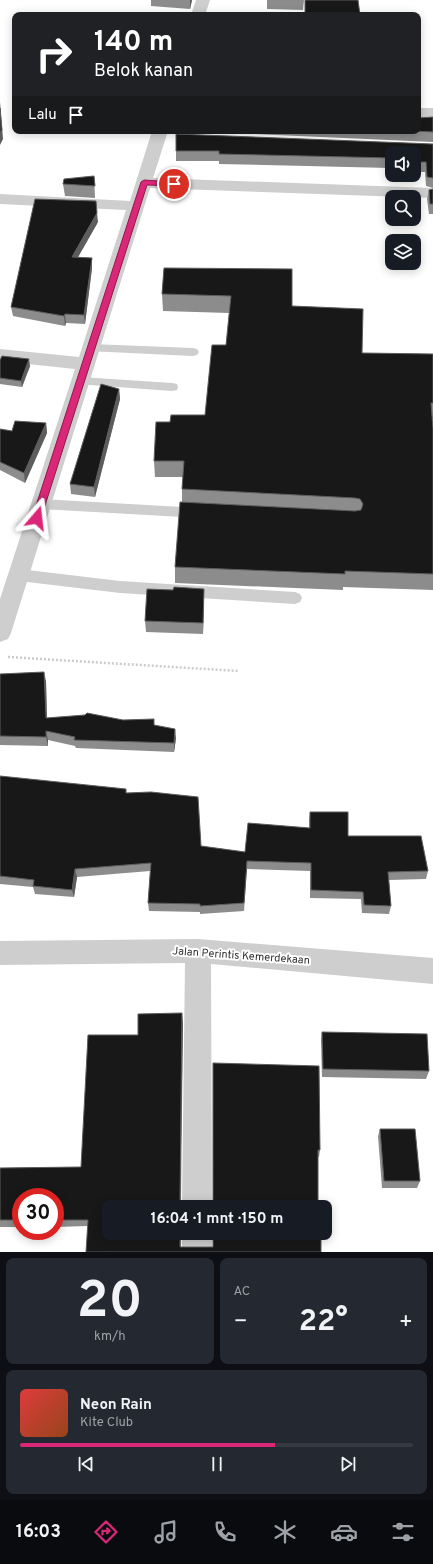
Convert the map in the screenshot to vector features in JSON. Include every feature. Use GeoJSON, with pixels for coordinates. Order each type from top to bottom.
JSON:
{"type":"FeatureCollection","features":[{"type":"Feature","properties":{"kind":"street"},"geometry":{"type":"LineString","coordinates":[[199,12],[203,0]]}},
{"type":"Feature","properties":{"kind":"street"},"geometry":{"type":"LineString","coordinates":[[421,113],[433,113]]}},
{"type":"Feature","properties":{"kind":"street"},"geometry":{"type":"LineString","coordinates":[[0,633],[144,182],[164,135]]}},
{"type":"Feature","properties":{"kind":"street"},"geometry":{"type":"LineString","coordinates":[[144,182],[433,193]]}},
{"type":"Feature","properties":{"kind":"street"},"geometry":{"type":"LineString","coordinates":[[0,199],[137,206]]}},
{"type":"Feature","properties":{"kind":"street"},"geometry":{"type":"LineString","coordinates":[[0,355],[89,356]]}},
{"type":"Feature","properties":{"kind":"street"},"geometry":{"type":"LineString","coordinates":[[197,1200],[198,951]]}},
{"type":"Feature","properties":{"kind":"street","name":"Jalan Perintis Kemerdekaan"},"geometry":{"type":"LineString","coordinates":[[0,953],[198,951],[433,971]]}},
{"type":"Feature","properties":{"kind":"street"},"geometry":{"type":"LineString","coordinates":[[197,1240],[197,1252]]}},
{"type":"Feature","properties":{"kind":"lane"},"geometry":{"type":"LineString","coordinates":[[89,356],[193,352]]}},
{"type":"Feature","properties":{"kind":"lane"},"geometry":{"type":"LineString","coordinates":[[80,381],[172,387]]}},
{"type":"Feature","properties":{"kind":"lane"},"geometry":{"type":"LineString","coordinates":[[41,504],[217,514]]}},
{"type":"Feature","properties":{"kind":"lane"},"geometry":{"type":"LineString","coordinates":[[19,575],[120,587],[295,598]]}},
{"type":"Feature","properties":{"kind":"path"},"geometry":{"type":"LineString","coordinates":[[0,656],[240,671]]}},
{"type":"Feature","properties":{"kind":"building"},"geometry":{"type":"Polygon","coordinates":[[[305,0],[358,0],[360,12],[305,12],[305,0]]]}},
{"type":"Feature","properties":{"kind":"building"},"geometry":{"type":"Polygon","coordinates":[[[0,108],[2,130],[0,133],[0,108]]]}},
{"type":"Feature","properties":{"kind":"building"},"geometry":{"type":"Polygon","coordinates":[[[433,117],[433,132],[421,131],[421,118],[433,117]]]}},
{"type":"Feature","properties":{"kind":"building"},"geometry":{"type":"Polygon","coordinates":[[[176,134],[433,144],[433,178],[427,177],[426,162],[421,162],[421,146],[385,146],[385,158],[219,154],[219,151],[176,151],[176,134]]]}},
{"type":"Feature","properties":{"kind":"building"},"geometry":{"type":"Polygon","coordinates":[[[94,176],[95,186],[63,184],[64,179],[94,176]]]}},
{"type":"Feature","properties":{"kind":"building"},"geometry":{"type":"Polygon","coordinates":[[[433,189],[433,204],[430,204],[429,190],[433,189]]]}},
{"type":"Feature","properties":{"kind":"building"},"geometry":{"type":"Polygon","coordinates":[[[35,199],[96,201],[97,213],[72,257],[92,258],[84,315],[65,314],[64,316],[11,307],[35,199]]]}},
{"type":"Feature","properties":{"kind":"building"},"geometry":{"type":"Polygon","coordinates":[[[164,268],[292,269],[292,306],[363,309],[362,353],[433,354],[433,403],[431,403],[433,429],[433,574],[345,571],[345,574],[175,567],[180,502],[355,511],[361,510],[363,504],[360,499],[355,498],[182,489],[184,461],[154,461],[156,422],[170,422],[171,415],[205,415],[212,345],[226,345],[231,296],[162,294],[164,268]]]}},
{"type":"Feature","properties":{"kind":"building"},"geometry":{"type":"Polygon","coordinates":[[[2,356],[29,359],[21,381],[0,378],[0,360],[2,356]]]}},
{"type":"Feature","properties":{"kind":"building"},"geometry":{"type":"Polygon","coordinates":[[[101,384],[119,389],[94,487],[70,484],[101,384]]]}},
{"type":"Feature","properties":{"kind":"building"},"geometry":{"type":"Polygon","coordinates":[[[15,421],[46,423],[24,473],[0,462],[0,429],[12,431],[15,421]]]}},
{"type":"Feature","properties":{"kind":"building"},"geometry":{"type":"Polygon","coordinates":[[[174,587],[204,589],[203,623],[145,621],[147,589],[173,590],[174,587]]]}},
{"type":"Feature","properties":{"kind":"building"},"geometry":{"type":"Polygon","coordinates":[[[44,672],[46,718],[85,715],[87,713],[123,720],[154,719],[154,725],[175,729],[174,743],[74,740],[75,737],[46,731],[46,737],[0,736],[0,674],[44,672]]]}},
{"type":"Feature","properties":{"kind":"building"},"geometry":{"type":"Polygon","coordinates":[[[0,776],[126,789],[126,793],[151,792],[198,797],[201,846],[245,852],[248,823],[310,828],[310,812],[348,812],[348,836],[421,836],[428,871],[388,872],[391,906],[364,905],[363,892],[311,890],[311,863],[247,861],[244,903],[200,906],[200,904],[148,903],[151,863],[75,869],[72,890],[33,886],[34,880],[0,876],[0,776]]]}},
{"type":"Feature","properties":{"kind":"building"},"geometry":{"type":"Polygon","coordinates":[[[182,1013],[180,1200],[102,1200],[102,1240],[180,1240],[180,1247],[213,1247],[213,1240],[321,1240],[321,1252],[86,1252],[88,1220],[64,1220],[64,1188],[12,1188],[12,1220],[0,1220],[0,1168],[81,1167],[88,1035],[138,1035],[138,1014],[182,1013]]]}},
{"type":"Feature","properties":{"kind":"building"},"geometry":{"type":"Polygon","coordinates":[[[322,1032],[427,1034],[429,1071],[323,1069],[322,1032]]]}},
{"type":"Feature","properties":{"kind":"building"},"geometry":{"type":"Polygon","coordinates":[[[213,1063],[319,1066],[320,1150],[318,1150],[318,1200],[213,1200],[213,1063]]]}},
{"type":"Feature","properties":{"kind":"building"},"geometry":{"type":"Polygon","coordinates":[[[380,1129],[415,1129],[420,1181],[384,1181],[380,1129]]]}},
{"type":"Feature","properties":{"kind":"route"},"geometry":{"type":"LineString","coordinates":[[37,518],[144,182],[174,184]]}}]}
